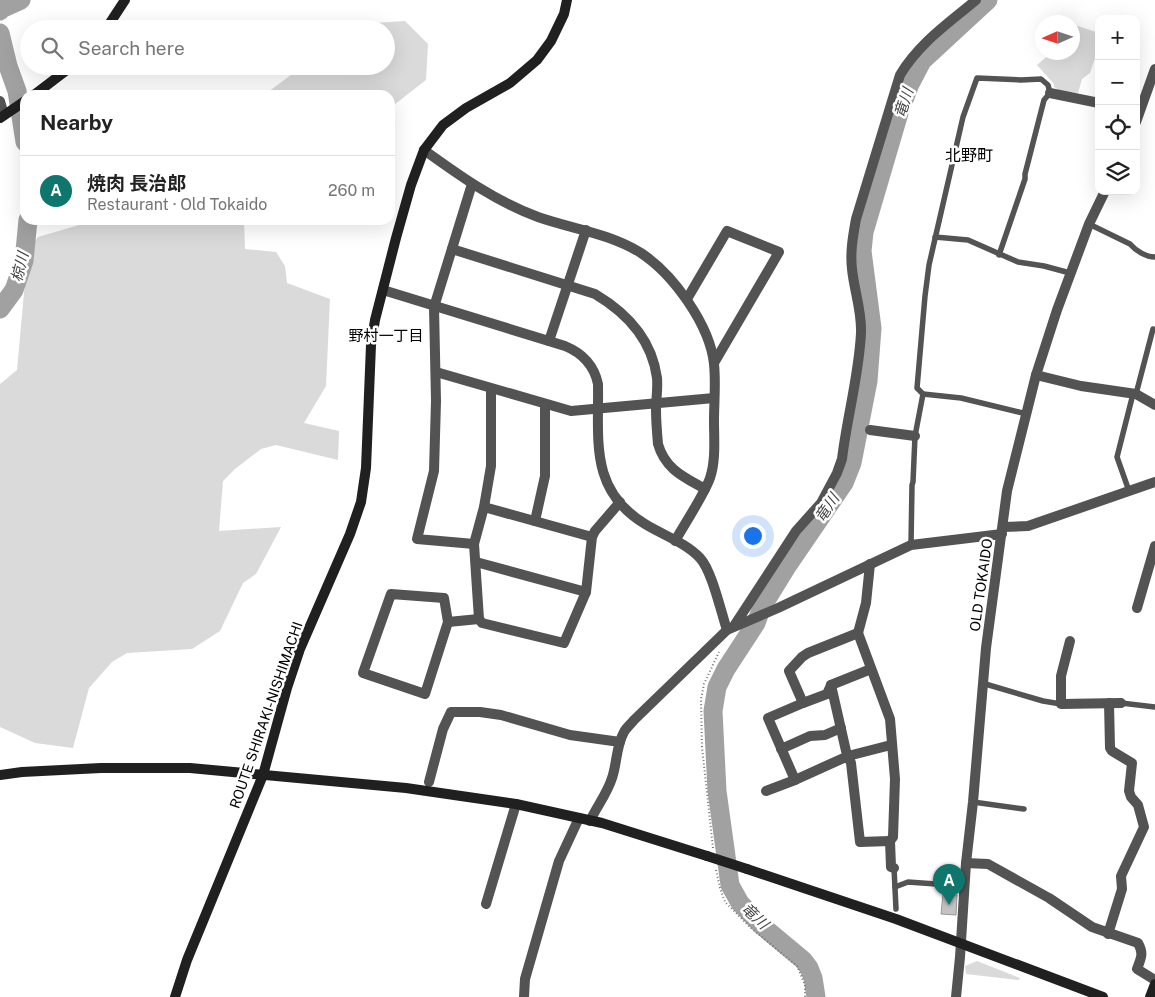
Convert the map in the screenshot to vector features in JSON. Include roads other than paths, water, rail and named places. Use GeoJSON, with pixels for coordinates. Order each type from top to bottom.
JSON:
{"type":"FeatureCollection","features":[{"type":"Feature","properties":{"kind":"street"},"geometry":{"type":"LineString","coordinates":[[112,20],[124,0]]}},
{"type":"Feature","properties":{"kind":"street","name":"ROUTE SHIRAKI-NISHIMACHI"},"geometry":{"type":"LineString","coordinates":[[176,997],[178,984],[187,960],[264,775],[287,688],[300,649],[350,534],[361,502],[366,468],[371,345],[375,320],[409,194],[424,150],[444,125],[466,108],[510,83],[537,60],[551,41],[564,14],[568,0]]}},
{"type":"Feature","properties":{"kind":"street"},"geometry":{"type":"LineString","coordinates":[[524,997],[525,979],[559,861],[585,820],[607,792],[624,732],[634,720],[735,626],[796,531],[820,503],[832,482],[842,459],[861,332],[852,270],[853,236],[856,219],[898,82],[907,64],[948,22],[976,0]]}},
{"type":"Feature","properties":{"kind":"street"},"geometry":{"type":"LineString","coordinates":[[1140,108],[1155,69]]}},
{"type":"Feature","properties":{"kind":"street"},"geometry":{"type":"LineString","coordinates":[[41,90],[60,75]]}},
{"type":"Feature","properties":{"kind":"street"},"geometry":{"type":"LineString","coordinates":[[1050,93],[1095,102]]}},
{"type":"Feature","properties":{"kind":"street"},"geometry":{"type":"LineString","coordinates":[[0,101],[4,115],[20,104]]}},
{"type":"Feature","properties":{"kind":"street"},"geometry":{"type":"LineString","coordinates":[[424,150],[472,184],[507,204],[538,217],[616,240],[642,254],[665,272],[687,299],[705,335],[714,363],[714,454],[710,478],[675,540]]}},
{"type":"Feature","properties":{"kind":"street"},"geometry":{"type":"LineString","coordinates":[[472,184],[434,306],[436,372],[434,471],[417,539],[474,544]]}},
{"type":"Feature","properties":{"kind":"street","name":"OLD TOKAIDO"},"geometry":{"type":"LineString","coordinates":[[956,997],[982,684],[1007,491],[1036,374],[1070,273],[1102,195]]}},
{"type":"Feature","properties":{"kind":"street"},"geometry":{"type":"LineString","coordinates":[[549,341],[586,230]]}},
{"type":"Feature","properties":{"kind":"street"},"geometry":{"type":"LineString","coordinates":[[687,299],[727,231],[779,252],[714,363]]}},
{"type":"Feature","properties":{"kind":"street"},"geometry":{"type":"LineString","coordinates":[[452,249],[595,294],[628,317],[641,334],[654,366],[657,379],[658,444],[664,461],[679,474],[704,489]]}},
{"type":"Feature","properties":{"kind":"street"},"geometry":{"type":"LineString","coordinates":[[383,290],[577,351],[592,366],[596,374],[598,384],[599,449],[601,466],[608,487],[620,502],[642,522],[675,540],[700,558],[735,626]]}},
{"type":"Feature","properties":{"kind":"street"},"geometry":{"type":"LineString","coordinates":[[436,372],[545,405],[572,411],[714,398]]}},
{"type":"Feature","properties":{"kind":"street"},"geometry":{"type":"LineString","coordinates":[[1036,374],[1081,386],[1135,394],[1155,406]]}},
{"type":"Feature","properties":{"kind":"street"},"geometry":{"type":"LineString","coordinates":[[478,620],[474,544],[484,507],[490,466],[492,389]]}},
{"type":"Feature","properties":{"kind":"street"},"geometry":{"type":"LineString","coordinates":[[535,522],[545,476],[545,405]]}},
{"type":"Feature","properties":{"kind":"street"},"geometry":{"type":"LineString","coordinates":[[870,430],[916,436]]}},
{"type":"Feature","properties":{"kind":"street"},"geometry":{"type":"LineString","coordinates":[[735,626],[778,608],[911,545],[1028,526],[1155,482]]}},
{"type":"Feature","properties":{"kind":"street"},"geometry":{"type":"LineString","coordinates":[[448,622],[478,620],[564,643],[586,592],[594,531],[620,502]]}},
{"type":"Feature","properties":{"kind":"street"},"geometry":{"type":"LineString","coordinates":[[484,507],[592,537]]}},
{"type":"Feature","properties":{"kind":"street"},"geometry":{"type":"LineString","coordinates":[[1137,608],[1155,546]]}},
{"type":"Feature","properties":{"kind":"street"},"geometry":{"type":"LineString","coordinates":[[476,562],[586,592]]}},
{"type":"Feature","properties":{"kind":"street"},"geometry":{"type":"LineString","coordinates":[[870,564],[866,603],[858,632],[890,719],[895,778],[893,837],[890,841],[892,867],[894,868]]}},
{"type":"Feature","properties":{"kind":"street"},"geometry":{"type":"LineString","coordinates":[[391,594],[444,598],[448,622],[424,694],[363,673],[391,594]]}},
{"type":"Feature","properties":{"kind":"street"},"geometry":{"type":"LineString","coordinates":[[803,703],[789,671],[808,653],[858,632]]}},
{"type":"Feature","properties":{"kind":"street"},"geometry":{"type":"LineString","coordinates":[[1070,641],[1060,676],[1060,704],[1121,703]]}},
{"type":"Feature","properties":{"kind":"street"},"geometry":{"type":"LineString","coordinates":[[795,780],[768,718],[827,694],[831,685],[871,668]]}},
{"type":"Feature","properties":{"kind":"street"},"geometry":{"type":"LineString","coordinates":[[831,685],[846,751],[851,763],[860,842],[890,841]]}},
{"type":"Feature","properties":{"kind":"street"},"geometry":{"type":"LineString","coordinates":[[1108,934],[1122,889],[1121,876],[1144,827],[1138,805],[1131,797],[1129,790],[1132,763],[1110,748],[1110,703]]}},
{"type":"Feature","properties":{"kind":"street"},"geometry":{"type":"LineString","coordinates":[[429,782],[443,729],[451,712],[493,713],[570,735],[620,742]]}},
{"type":"Feature","properties":{"kind":"street"},"geometry":{"type":"LineString","coordinates":[[781,749],[810,736],[825,735],[841,728]]}},
{"type":"Feature","properties":{"kind":"street"},"geometry":{"type":"LineString","coordinates":[[766,792],[848,756],[891,745]]}},
{"type":"Feature","properties":{"kind":"street"},"geometry":{"type":"LineString","coordinates":[[0,775],[101,768],[190,768],[406,788],[516,804],[634,832],[711,856],[896,919],[1103,997]]}},
{"type":"Feature","properties":{"kind":"street"},"geometry":{"type":"LineString","coordinates":[[486,904],[516,804]]}},
{"type":"Feature","properties":{"kind":"street"},"geometry":{"type":"LineString","coordinates":[[966,863],[988,864],[1049,898],[1081,921],[1108,934],[1121,936],[1138,943],[1142,956],[1137,969],[1155,982],[1150,997]]}},
{"type":"Feature","properties":{"kind":"lane"},"geometry":{"type":"LineString","coordinates":[[1000,255],[1026,179],[1025,174],[1044,100],[1050,93],[1048,85],[1041,79],[977,78],[963,117],[935,236],[925,296],[917,388],[923,394],[961,398],[1027,414]]}},
{"type":"Feature","properties":{"kind":"lane"},"geometry":{"type":"LineString","coordinates":[[1089,224],[1123,241],[1147,256],[1155,257]]}},
{"type":"Feature","properties":{"kind":"lane"},"geometry":{"type":"LineString","coordinates":[[935,236],[968,240],[1018,262],[1070,273]]}},
{"type":"Feature","properties":{"kind":"lane"},"geometry":{"type":"LineString","coordinates":[[1129,491],[1117,457],[1154,329]]}},
{"type":"Feature","properties":{"kind":"lane"},"geometry":{"type":"LineString","coordinates":[[911,545],[912,485],[914,482],[916,436],[923,394]]}},
{"type":"Feature","properties":{"kind":"lane"},"geometry":{"type":"LineString","coordinates":[[982,684],[1060,704]]}},
{"type":"Feature","properties":{"kind":"lane"},"geometry":{"type":"LineString","coordinates":[[1121,703],[1155,707]]}},
{"type":"Feature","properties":{"kind":"lane"},"geometry":{"type":"LineString","coordinates":[[973,802],[1024,809]]}},
{"type":"Feature","properties":{"kind":"lane"},"geometry":{"type":"LineString","coordinates":[[894,868],[896,909]]}},
{"type":"Feature","properties":{"kind":"lane"},"geometry":{"type":"LineString","coordinates":[[895,887],[908,882],[964,886]]}},
{"type":"Feature","properties":{"kind":"waterway","name":"椋川"},"geometry":{"type":"LineString","coordinates":[[0,11],[21,0]]}},
{"type":"Feature","properties":{"kind":"waterway","name":"竜川"},"geometry":{"type":"LineString","coordinates":[[816,997],[813,978],[803,960],[761,925],[740,903],[730,885],[717,791],[713,711],[717,687],[726,669],[756,623],[762,607],[786,568],[844,483],[852,463],[868,381],[872,328],[862,251],[864,232],[899,113],[910,84],[922,61],[988,0]]}},
{"type":"Feature","properties":{"kind":"waterway","name":"椋川"},"geometry":{"type":"LineString","coordinates":[[0,33],[8,66],[17,91],[20,110]]}},
{"type":"Feature","properties":{"kind":"waterway","name":"椋川"},"geometry":{"type":"LineString","coordinates":[[0,309],[14,290],[24,261],[28,225]]}},
{"type":"Feature","properties":{"kind":"place","name":"焼肉 長治郎"},"geometry":{"type":"Point","coordinates":[949,905]}},
{"type":"Feature","properties":{"kind":"district","name":"北野町"},"geometry":{"type":"Point","coordinates":[969,155]}},
{"type":"Feature","properties":{"kind":"district","name":"野村一丁目"},"geometry":{"type":"Point","coordinates":[386,336]}}]}
